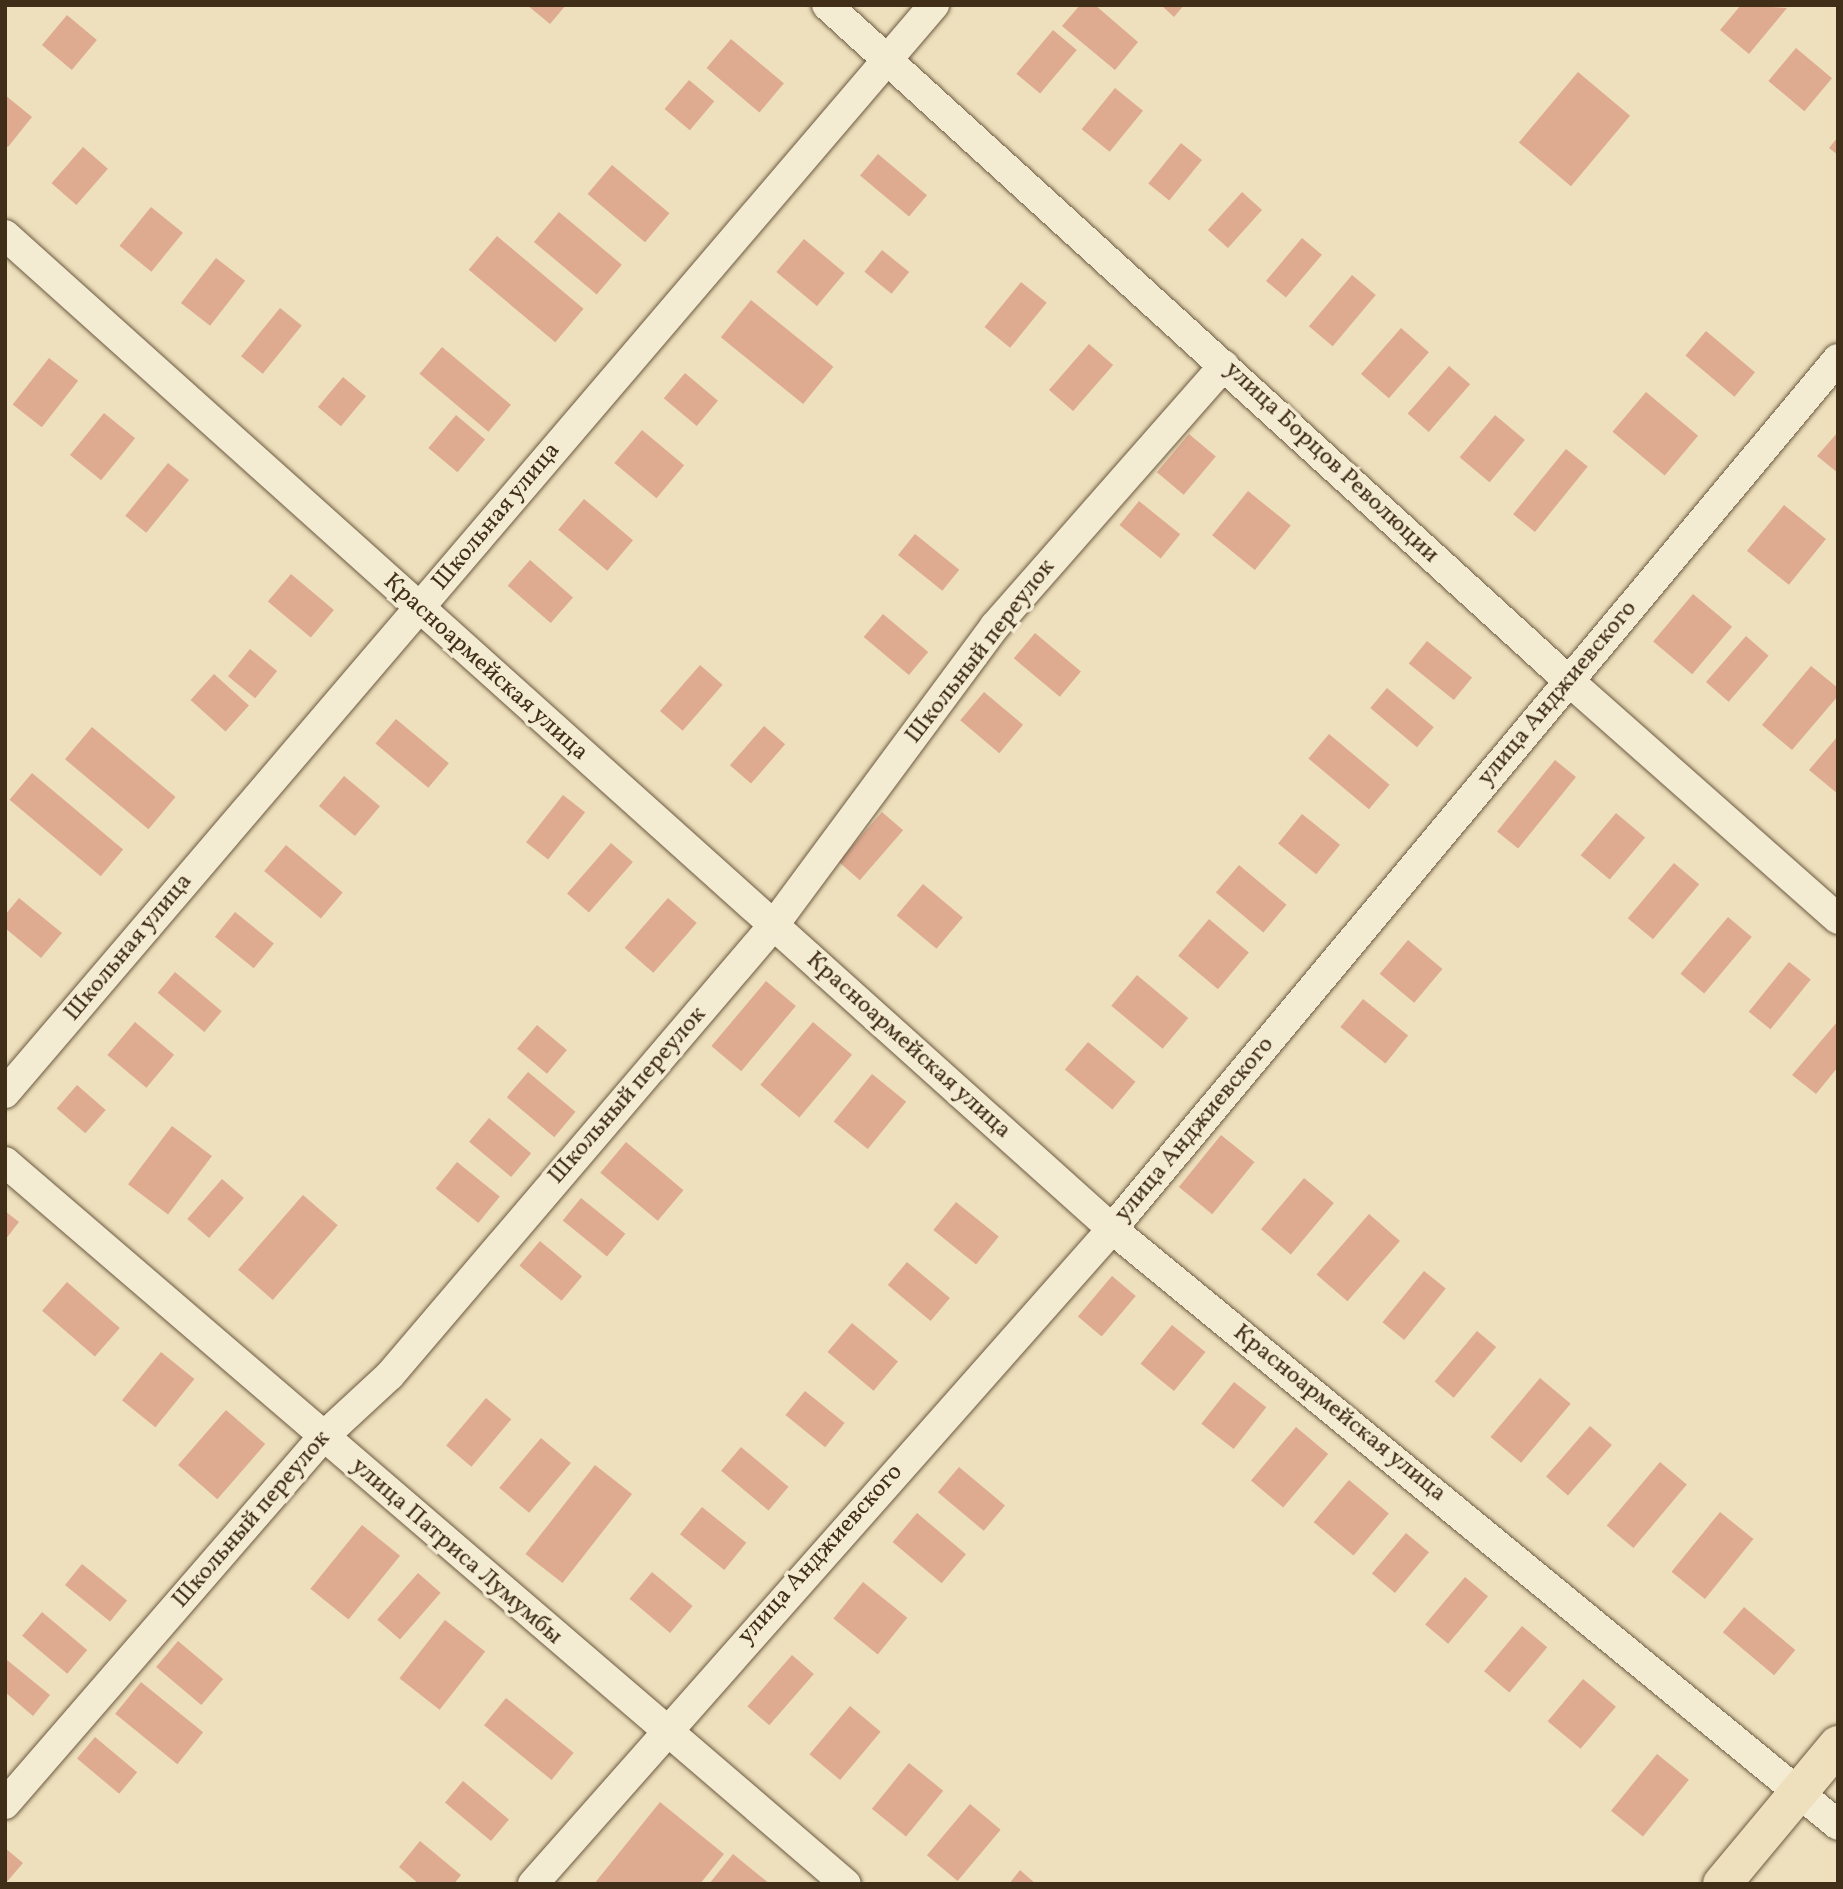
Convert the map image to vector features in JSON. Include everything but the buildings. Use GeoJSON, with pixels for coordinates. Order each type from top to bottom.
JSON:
{"type":"FeatureCollection","features":[{"type":"Feature","properties":{"kind":"main road"},"geometry":{"type":"LineString","coordinates":[[1722,1884],[1838,1745]]}},
{"type":"Feature","properties":{"kind":"street","name":"улица Борцов Революции"},"geometry":{"type":"LineString","coordinates":[[827,5],[1569,681],[1838,919]]}},
{"type":"Feature","properties":{"kind":"street","name":"Школьная улица"},"geometry":{"type":"LineString","coordinates":[[5,1093],[933,5]]}},
{"type":"Feature","properties":{"kind":"street","name":"Красноармейская улица"},"geometry":{"type":"LineString","coordinates":[[5,235],[418,609],[1112,1229],[1838,1825]]}},
{"type":"Feature","properties":{"kind":"street","name":"улица Анджиевского"},"geometry":{"type":"LineString","coordinates":[[533,1884],[664,1731],[1112,1229],[1838,359]]}},
{"type":"Feature","properties":{"kind":"street","name":"Школьный переулок"},"geometry":{"type":"LineString","coordinates":[[5,1804],[323,1437],[390,1375],[773,926],[995,626],[1224,365]]}},
{"type":"Feature","properties":{"kind":"street","name":"улица Патриса Лумумбы"},"geometry":{"type":"LineString","coordinates":[[5,1162],[664,1731],[846,1884]]}}]}
